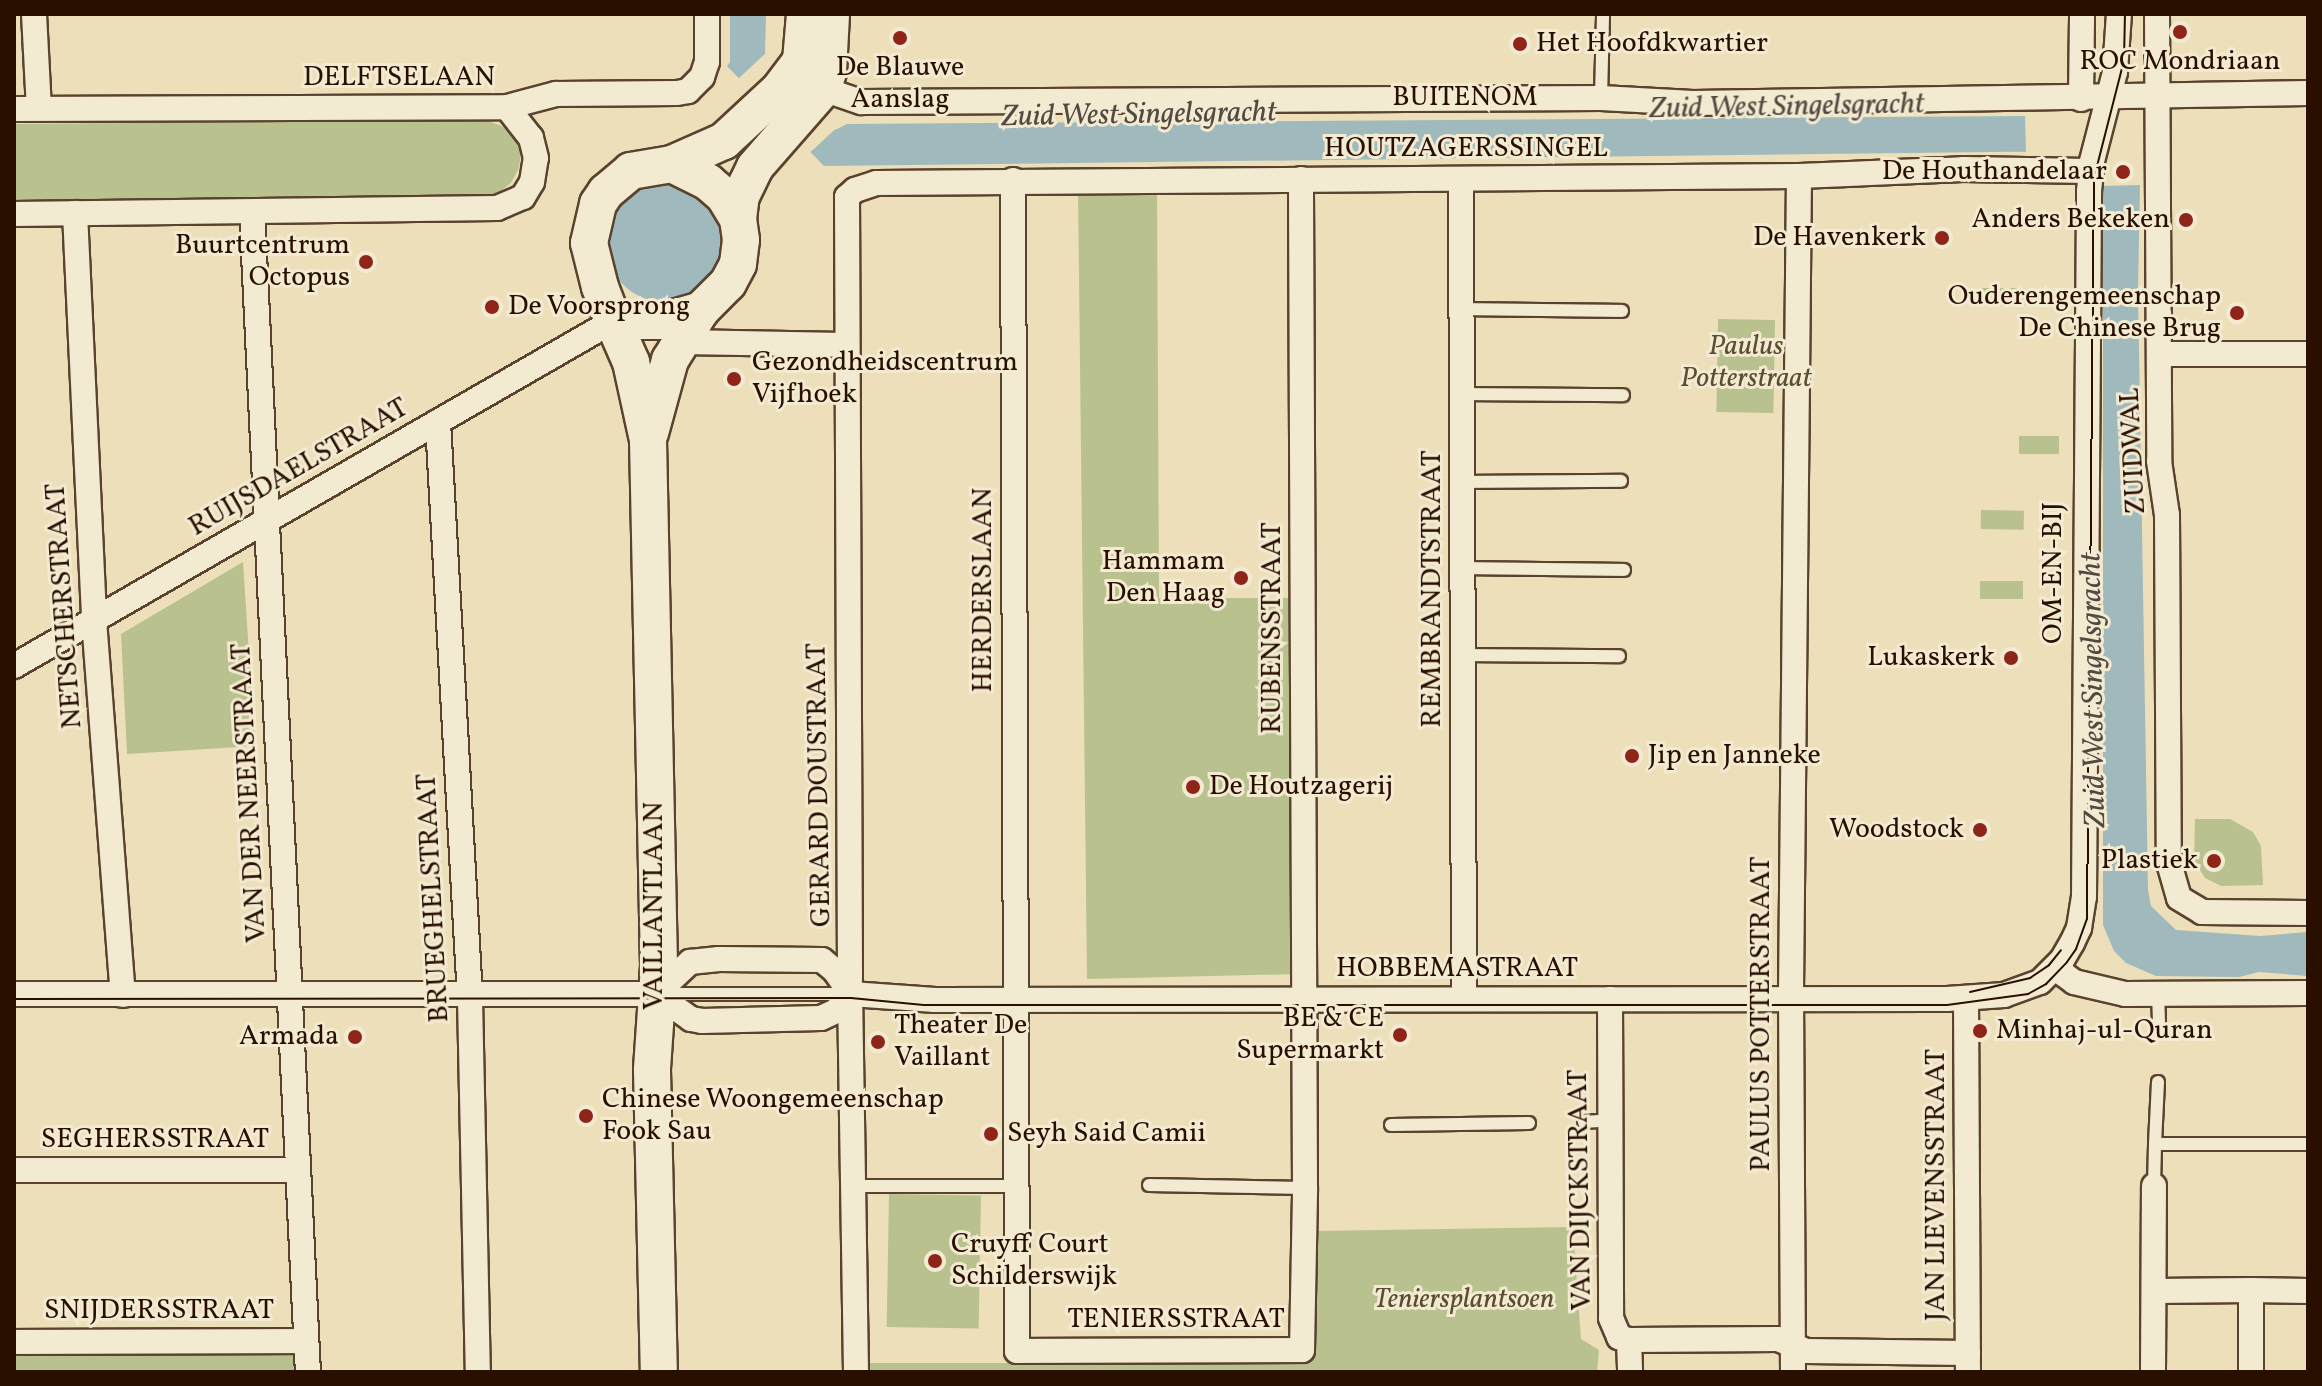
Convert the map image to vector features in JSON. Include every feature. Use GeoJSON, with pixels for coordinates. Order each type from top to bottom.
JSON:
{"type":"FeatureCollection","features":[{"type":"Feature","properties":{"kind":"main road"},"geometry":{"type":"LineString","coordinates":[[805,14],[801,61],[809,89]]}},
{"type":"Feature","properties":{"kind":"main road"},"geometry":{"type":"LineString","coordinates":[[776,118],[765,153],[741,196],[738,264],[728,283],[701,310],[663,321],[613,321],[591,258],[593,217],[606,192],[631,171],[672,164],[776,118],[828,72],[831,14]]}},
{"type":"Feature","properties":{"kind":"main road"},"geometry":{"type":"LineString","coordinates":[[672,164],[708,182],[724,196],[738,219]]}},
{"type":"Feature","properties":{"kind":"main road","name":"VAILLANTLAAN"},"geometry":{"type":"LineString","coordinates":[[648,440],[670,360],[701,310]]}},
{"type":"Feature","properties":{"kind":"main road","name":"VAILLANTLAAN"},"geometry":{"type":"LineString","coordinates":[[613,321],[631,362],[648,440],[659,944],[652,1070],[659,1372]]}},
{"type":"Feature","properties":{"kind":"street"},"geometry":{"type":"LineString","coordinates":[[34,14],[39,108]]}},
{"type":"Feature","properties":{"kind":"street"},"geometry":{"type":"LineString","coordinates":[[507,107],[556,94],[688,91],[702,77],[707,62],[707,14]]}},
{"type":"Feature","properties":{"kind":"street"},"geometry":{"type":"LineString","coordinates":[[2081,99],[2082,14]]}},
{"type":"Feature","properties":{"kind":"street","name":"OM-EN-BIJ"},"geometry":{"type":"LineString","coordinates":[[2055,968],[2079,928],[2084,897],[2085,405],[2091,166],[2118,52],[2119,14]]}},
{"type":"Feature","properties":{"kind":"street","name":"ZUIDWAL"},"geometry":{"type":"LineString","coordinates":[[2157,14],[2159,461],[2167,515],[2169,863],[2179,898],[2202,912],[2308,913]]}},
{"type":"Feature","properties":{"kind":"street","name":"BUITENOM"},"geometry":{"type":"LineString","coordinates":[[809,89],[861,102],[1601,98],[1693,103],[2308,93]]}},
{"type":"Feature","properties":{"kind":"street","name":"DELFTSELAAN"},"geometry":{"type":"LineString","coordinates":[[14,109],[507,107],[531,138],[536,158],[532,182],[523,197],[512,203],[480,210],[14,214]]}},
{"type":"Feature","properties":{"kind":"street","name":"HOUTZAGERSSINGEL"},"geometry":{"type":"LineString","coordinates":[[847,197],[855,190],[876,183],[1799,176],[2091,166]]}},
{"type":"Feature","properties":{"kind":"street","name":"PAULUS POTTERSTRAAT"},"geometry":{"type":"LineString","coordinates":[[1793,1372],[1791,999],[1799,176]]}},
{"type":"Feature","properties":{"kind":"street","name":"RUBENSSTRAAT"},"geometry":{"type":"LineString","coordinates":[[1301,179],[1305,1220]]}},
{"type":"Feature","properties":{"kind":"street","name":"REMBRANDTSTRAAT"},"geometry":{"type":"LineString","coordinates":[[1461,179],[1464,999]]}},
{"type":"Feature","properties":{"kind":"street","name":"HERDERSLAAN"},"geometry":{"type":"LineString","coordinates":[[1013,180],[1017,1351]]}},
{"type":"Feature","properties":{"kind":"street","name":"GERARD DOUSTRAAT"},"geometry":{"type":"LineString","coordinates":[[847,197],[856,1372]]}},
{"type":"Feature","properties":{"kind":"street","name":"VAN DER NEERSTRAAT"},"geometry":{"type":"LineString","coordinates":[[252,212],[308,1372]]}},
{"type":"Feature","properties":{"kind":"street","name":"NETSCHERSTRAAT"},"geometry":{"type":"LineString","coordinates":[[75,213],[94,620],[123,995]]}},
{"type":"Feature","properties":{"kind":"street","name":"RUIJSDAELSTRAAT"},"geometry":{"type":"LineString","coordinates":[[14,666],[613,321]]}},
{"type":"Feature","properties":{"kind":"street"},"geometry":{"type":"LineString","coordinates":[[679,342],[846,345]]}},
{"type":"Feature","properties":{"kind":"street"},"geometry":{"type":"LineString","coordinates":[[2160,354],[2308,354]]}},
{"type":"Feature","properties":{"kind":"street","name":"BRUEGHELSTRAAT"},"geometry":{"type":"LineString","coordinates":[[438,422],[469,994],[478,1372]]}},
{"type":"Feature","properties":{"kind":"street"},"geometry":{"type":"LineString","coordinates":[[14,994],[656,994],[691,1019],[702,1021],[821,1018],[836,1011],[851,994],[835,971],[822,960],[734,959],[690,962],[656,994]]}},
{"type":"Feature","properties":{"kind":"street"},"geometry":{"type":"LineString","coordinates":[[2055,968],[2074,982],[2125,994],[2308,993]]}},
{"type":"Feature","properties":{"kind":"street","name":"HOBBEMASTRAAT"},"geometry":{"type":"LineString","coordinates":[[851,994],[900,999],[1966,998],[2016,991],[2040,982],[2055,968]]}},
{"type":"Feature","properties":{"kind":"street","name":"JAN LIEVENSSTRAAT"},"geometry":{"type":"LineString","coordinates":[[1966,998],[1968,1363]]}},
{"type":"Feature","properties":{"kind":"street","name":"VAN DIJCKSTRAAT"},"geometry":{"type":"LineString","coordinates":[[1610,999],[1611,1318],[1619,1337],[1629,1340],[1630,1372]]}},
{"type":"Feature","properties":{"kind":"street","name":"SEGHERSSTRAAT"},"geometry":{"type":"LineString","coordinates":[[14,1170],[297,1170]]}},
{"type":"Feature","properties":{"kind":"street"},"geometry":{"type":"LineString","coordinates":[[2153,1372],[2154,1186]]}},
{"type":"Feature","properties":{"kind":"street","name":"TENIERSSTRAAT"},"geometry":{"type":"LineString","coordinates":[[1017,1351],[1302,1350],[1305,1220]]}},
{"type":"Feature","properties":{"kind":"street"},"geometry":{"type":"LineString","coordinates":[[2251,1290],[2251,1372]]}},
{"type":"Feature","properties":{"kind":"street"},"geometry":{"type":"LineString","coordinates":[[2154,1291],[2308,1291]]}},
{"type":"Feature","properties":{"kind":"street"},"geometry":{"type":"LineString","coordinates":[[1629,1340],[1778,1339],[1806,1351],[1968,1363]]}},
{"type":"Feature","properties":{"kind":"street","name":"SNIJDERSSTRAAT"},"geometry":{"type":"LineString","coordinates":[[14,1342],[305,1341]]}},
{"type":"Feature","properties":{"kind":"lane"},"geometry":{"type":"LineString","coordinates":[[1601,98],[1603,14]]}},
{"type":"Feature","properties":{"kind":"lane"},"geometry":{"type":"LineString","coordinates":[[1462,309],[1622,311]]}},
{"type":"Feature","properties":{"kind":"lane"},"geometry":{"type":"LineString","coordinates":[[1462,394],[1623,395]]}},
{"type":"Feature","properties":{"kind":"lane"},"geometry":{"type":"LineString","coordinates":[[1463,482],[1621,481]]}},
{"type":"Feature","properties":{"kind":"lane"},"geometry":{"type":"LineString","coordinates":[[1463,568],[1624,570]]}},
{"type":"Feature","properties":{"kind":"lane"},"geometry":{"type":"LineString","coordinates":[[1463,655],[1619,656]]}},
{"type":"Feature","properties":{"kind":"lane"},"geometry":{"type":"LineString","coordinates":[[2158,993],[2159,1026]]}},
{"type":"Feature","properties":{"kind":"lane"},"geometry":{"type":"LineString","coordinates":[[2154,1186],[2158,1082]]}},
{"type":"Feature","properties":{"kind":"lane"},"geometry":{"type":"LineString","coordinates":[[1584,1122],[1610,1120]]}},
{"type":"Feature","properties":{"kind":"lane"},"geometry":{"type":"LineString","coordinates":[[1391,1125],[1529,1123]]}},
{"type":"Feature","properties":{"kind":"lane"},"geometry":{"type":"LineString","coordinates":[[2155,1144],[2308,1144]]}},
{"type":"Feature","properties":{"kind":"lane"},"geometry":{"type":"LineString","coordinates":[[1149,1185],[1305,1188]]}},
{"type":"Feature","properties":{"kind":"lane"},"geometry":{"type":"LineString","coordinates":[[854,1186],[1016,1186]]}},
{"type":"Feature","properties":{"kind":"green space"},"geometry":{"type":"Polygon","coordinates":[[[485,120],[502,126],[514,138],[521,152],[519,168],[511,183],[493,197],[14,203],[14,124],[485,120]]]}},
{"type":"Feature","properties":{"kind":"green space","name":"De Houtzagerij"},"geometry":{"type":"Polygon","coordinates":[[[1078,187],[1157,187],[1159,598],[1302,598],[1297,974],[1087,979],[1078,187]]]}},
{"type":"Feature","properties":{"kind":"green space"},"geometry":{"type":"Polygon","coordinates":[[[1982,288],[2025,288],[2025,306],[1982,306],[1982,288]]]}},
{"type":"Feature","properties":{"kind":"green space","name":"Paulus Potterstraat"},"geometry":{"type":"Polygon","coordinates":[[[1718,319],[1775,320],[1773,413],[1716,412],[1718,319]]]}},
{"type":"Feature","properties":{"kind":"green space"},"geometry":{"type":"Polygon","coordinates":[[[2019,436],[2059,436],[2059,454],[2019,454],[2019,436]]]}},
{"type":"Feature","properties":{"kind":"green space"},"geometry":{"type":"Polygon","coordinates":[[[1981,510],[2024,511],[2024,530],[1981,529],[1981,510]]]}},
{"type":"Feature","properties":{"kind":"green space"},"geometry":{"type":"Polygon","coordinates":[[[243,562],[255,746],[127,754],[121,634],[243,562]]]}},
{"type":"Feature","properties":{"kind":"green space"},"geometry":{"type":"Polygon","coordinates":[[[1980,581],[2023,581],[2023,599],[1980,599],[1980,581]]]}},
{"type":"Feature","properties":{"kind":"green space"},"geometry":{"type":"Polygon","coordinates":[[[2195,819],[2230,819],[2253,832],[2261,846],[2263,885],[2221,886],[2205,878],[2194,860],[2195,819]]]}},
{"type":"Feature","properties":{"kind":"green space","name":"Cruyff Court Schilderswijk"},"geometry":{"type":"Polygon","coordinates":[[[889,1194],[981,1196],[979,1329],[887,1327],[889,1194]]]}},
{"type":"Feature","properties":{"kind":"green space","name":"Teniersplantsoen"},"geometry":{"type":"Polygon","coordinates":[[[1573,1227],[1581,1339],[1599,1350],[1597,1372],[863,1372],[863,1363],[1309,1363],[1315,1231],[1573,1227]]]}},
{"type":"Feature","properties":{"kind":"green space"},"geometry":{"type":"Polygon","coordinates":[[[284,1348],[294,1356],[295,1372],[14,1372],[14,1349],[284,1348]]]}},
{"type":"Feature","properties":{"kind":"water"},"geometry":{"type":"Polygon","coordinates":[[[730,14],[766,14],[765,53],[835,130],[847,124],[2025,116],[2140,184],[2138,291],[2148,890],[2151,906],[2176,930],[2260,936],[2308,932],[2308,976],[2259,972],[2239,977],[2156,976],[2126,963],[2114,951],[2103,925],[2103,179],[2084,154],[2069,151],[824,166],[727,66],[730,62],[730,14]]]}},
{"type":"Feature","properties":{"kind":"water"},"geometry":{"type":"Polygon","coordinates":[[[665,184],[698,194],[714,210],[724,243],[714,276],[698,292],[665,302],[632,292],[616,276],[606,243],[616,210],[632,194],[665,184]]]}},
{"type":"Feature","properties":{"kind":"pier"},"geometry":{"type":"Polygon","coordinates":[[[767,52],[837,127],[808,155],[738,79],[767,52]]]}},
{"type":"Feature","properties":{"kind":"pier"},"geometry":{"type":"Polygon","coordinates":[[[2025,116],[2078,116],[2112,130],[2135,158],[2141,185],[2103,186],[2100,173],[2076,153],[2026,153],[2025,116]]]}},
{"type":"Feature","properties":{"kind":"tram line"},"geometry":{"type":"LineString","coordinates":[[14,999],[851,998],[924,1005],[1947,1005],[2028,994],[2046,984],[2067,962],[2076,949],[2087,919],[2094,178],[2124,60],[2125,14]]}},
{"type":"Feature","properties":{"kind":"tram line"},"geometry":{"type":"LineString","coordinates":[[1970,992],[2030,978],[2049,965],[2061,950]]}},
{"type":"Feature","properties":{"kind":"place","name":"ROC Mondriaan"},"geometry":{"type":"Point","coordinates":[2180,32]}},
{"type":"Feature","properties":{"kind":"place","name":"De Blauwe Aanslag"},"geometry":{"type":"Point","coordinates":[900,38]}},
{"type":"Feature","properties":{"kind":"place","name":"Het Hoofdkwartier"},"geometry":{"type":"Point","coordinates":[1520,44]}},
{"type":"Feature","properties":{"kind":"place","name":"De Houthandelaar"},"geometry":{"type":"Point","coordinates":[2123,172]}},
{"type":"Feature","properties":{"kind":"place","name":"Anders Bekeken"},"geometry":{"type":"Point","coordinates":[2186,220]}},
{"type":"Feature","properties":{"kind":"place","name":"De Havenkerk"},"geometry":{"type":"Point","coordinates":[1942,238]}},
{"type":"Feature","properties":{"kind":"place","name":"Buurtcentrum Octopus"},"geometry":{"type":"Point","coordinates":[366,262]}},
{"type":"Feature","properties":{"kind":"place","name":"De Voorsprong"},"geometry":{"type":"Point","coordinates":[492,307]}},
{"type":"Feature","properties":{"kind":"place","name":"Ouderengemeenschap De Chinese Brug"},"geometry":{"type":"Point","coordinates":[2237,313]}},
{"type":"Feature","properties":{"kind":"place","name":"Gezondheidscentrum Vijfhoek"},"geometry":{"type":"Point","coordinates":[734,379]}},
{"type":"Feature","properties":{"kind":"place","name":"Hammam Den Haag"},"geometry":{"type":"Point","coordinates":[1241,578]}},
{"type":"Feature","properties":{"kind":"place","name":"Lukaskerk"},"geometry":{"type":"Point","coordinates":[2011,658]}},
{"type":"Feature","properties":{"kind":"place","name":"Jip en Janneke"},"geometry":{"type":"Point","coordinates":[1632,756]}},
{"type":"Feature","properties":{"kind":"place","name":"De Houtzagerij"},"geometry":{"type":"Point","coordinates":[1193,787]}},
{"type":"Feature","properties":{"kind":"place","name":"Woodstock"},"geometry":{"type":"Point","coordinates":[1980,830]}},
{"type":"Feature","properties":{"kind":"place","name":"Plastiek"},"geometry":{"type":"Point","coordinates":[2214,861]}},
{"type":"Feature","properties":{"kind":"place","name":"Minhaj-ul-Quran"},"geometry":{"type":"Point","coordinates":[1980,1031]}},
{"type":"Feature","properties":{"kind":"place","name":"BE & CE Supermarkt"},"geometry":{"type":"Point","coordinates":[1400,1035]}},
{"type":"Feature","properties":{"kind":"place","name":"Armada"},"geometry":{"type":"Point","coordinates":[355,1037]}},
{"type":"Feature","properties":{"kind":"place","name":"Theater De Vaillant"},"geometry":{"type":"Point","coordinates":[878,1042]}},
{"type":"Feature","properties":{"kind":"place","name":"Chinese Woongemeenschap Fook Sau"},"geometry":{"type":"Point","coordinates":[586,1116]}},
{"type":"Feature","properties":{"kind":"place","name":"Seyh Said Camii"},"geometry":{"type":"Point","coordinates":[991,1134]}},
{"type":"Feature","properties":{"kind":"place","name":"Cruyff Court Schilderswijk"},"geometry":{"type":"Point","coordinates":[935,1261]}},
{"type":"Feature","properties":{"kind":"water label","name":"Zuid West Singelsgracht"},"geometry":{"type":"Point","coordinates":[1787,107]}},
{"type":"Feature","properties":{"kind":"water label","name":"Zuid West Singelsgracht"},"geometry":{"type":"Point","coordinates":[1139,115]}},
{"type":"Feature","properties":{"kind":"water label","name":"Zuid West Singelsgracht"},"geometry":{"type":"Point","coordinates":[2094,690]}}]}
